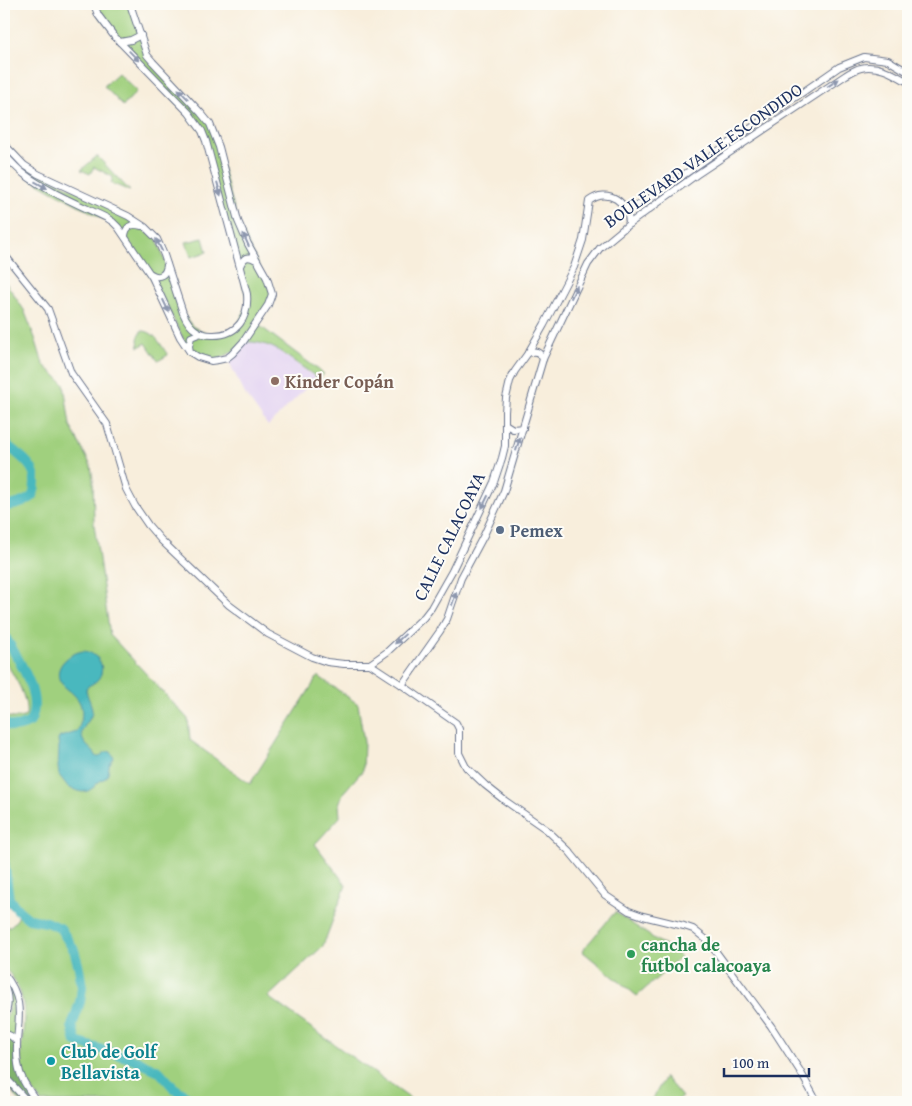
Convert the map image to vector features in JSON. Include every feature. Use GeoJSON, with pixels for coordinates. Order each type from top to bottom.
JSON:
{"type":"FeatureCollection","features":[{"type":"Feature","properties":{"kind":"street"},"geometry":{"type":"LineString","coordinates":[[4,144],[24,165],[38,174],[128,216],[145,227],[161,246],[183,313],[197,331],[217,335],[235,330],[245,314],[248,304],[247,294],[202,130],[189,113],[103,22],[95,4]]}},
{"type":"Feature","properties":{"kind":"street"},"geometry":{"type":"LineString","coordinates":[[4,154],[19,170],[31,179],[113,222],[151,274],[180,337],[190,352],[206,360],[218,360],[227,358],[243,342],[271,300],[270,285],[238,221],[219,147],[210,124],[147,55],[130,4]]}},
{"type":"Feature","properties":{"kind":"street"},"geometry":{"type":"LineString","coordinates":[[120,42],[131,40],[141,35]]}},
{"type":"Feature","properties":{"kind":"street","name":"BOULEVARD VALLE ESCONDIDO"},"geometry":{"type":"LineString","coordinates":[[625,208],[643,203],[839,66],[864,57],[888,60],[908,72]]}},
{"type":"Feature","properties":{"kind":"street","name":"BOULEVARD VALLE ESCONDIDO"},"geometry":{"type":"LineString","coordinates":[[402,685],[447,619],[461,578],[484,535],[504,491],[543,359],[594,255],[629,224],[696,175],[846,74],[862,68],[879,68],[908,82]]}},
{"type":"Feature","properties":{"kind":"street","name":"CALLE CALACOAYA"},"geometry":{"type":"LineString","coordinates":[[370,664],[387,652],[424,617],[452,571],[494,482],[502,458],[506,398],[510,381],[528,353],[574,267],[581,250],[589,202],[598,196],[609,196],[625,208]]}},
{"type":"Feature","properties":{"kind":"street"},"geometry":{"type":"LineString","coordinates":[[625,208],[629,224]]}},
{"type":"Feature","properties":{"kind":"street"},"geometry":{"type":"LineString","coordinates":[[125,236],[126,229],[131,225],[136,224],[145,227]]}},
{"type":"Feature","properties":{"kind":"street"},"geometry":{"type":"LineString","coordinates":[[581,250],[594,255]]}},
{"type":"Feature","properties":{"kind":"street"},"geometry":{"type":"LineString","coordinates":[[4,254],[48,309],[71,373],[107,424],[126,489],[135,506],[161,540],[229,605],[268,634],[297,650],[328,662],[370,664],[456,723],[459,729],[459,753],[466,767],[504,800],[547,830],[569,851],[605,894],[630,911],[684,926],[708,941],[771,1026],[800,1071],[817,1102]]}},
{"type":"Feature","properties":{"kind":"street"},"geometry":{"type":"LineString","coordinates":[[240,266],[246,257],[256,260]]}},
{"type":"Feature","properties":{"kind":"street"},"geometry":{"type":"LineString","coordinates":[[151,274],[157,276],[164,274],[167,264]]}},
{"type":"Feature","properties":{"kind":"street"},"geometry":{"type":"LineString","coordinates":[[190,352],[191,337],[201,333]]}},
{"type":"Feature","properties":{"kind":"street"},"geometry":{"type":"LineString","coordinates":[[528,353],[538,353],[543,359]]}},
{"type":"Feature","properties":{"kind":"street"},"geometry":{"type":"LineString","coordinates":[[505,424],[513,429],[523,428]]}},
{"type":"Feature","properties":{"kind":"street"},"geometry":{"type":"LineString","coordinates":[[452,571],[454,578],[461,578]]}},
{"type":"Feature","properties":{"kind":"street"},"geometry":{"type":"LineString","coordinates":[[4,974],[13,988],[19,1007],[20,1018],[16,1041],[17,1063],[20,1074],[37,1102]]}},
{"type":"Feature","properties":{"kind":"street"},"geometry":{"type":"LineString","coordinates":[[4,985],[8,999],[8,1008],[4,1018]]}},
{"type":"Feature","properties":{"kind":"street"},"geometry":{"type":"LineString","coordinates":[[4,1034],[14,1037],[16,1041]]}},
{"type":"Feature","properties":{"kind":"street"},"geometry":{"type":"LineString","coordinates":[[4,1072],[7,1079],[28,1102]]}},
{"type":"Feature","properties":{"kind":"shaded area","name":"Kinder Copán"},"geometry":{"type":"Polygon","coordinates":[[[252,341],[276,349],[316,378],[268,426],[245,394],[227,358],[243,342],[252,341]]]}},
{"type":"Feature","properties":{"kind":"green space"},"geometry":{"type":"Polygon","coordinates":[[[96,4],[130,4],[147,55],[210,124],[238,221],[272,294],[256,323],[324,374],[319,379],[268,345],[243,342],[237,349],[218,360],[190,352],[157,287],[118,227],[31,179],[4,154],[4,144],[24,165],[128,216],[157,239],[183,313],[192,326],[209,335],[235,330],[248,304],[202,131],[98,15],[96,4]]]}},
{"type":"Feature","properties":{"kind":"green space"},"geometry":{"type":"Polygon","coordinates":[[[118,73],[137,91],[123,106],[104,86],[118,73]]]}},
{"type":"Feature","properties":{"kind":"green space"},"geometry":{"type":"Polygon","coordinates":[[[97,156],[130,191],[111,183],[113,177],[94,167],[90,174],[81,170],[97,156]]]}},
{"type":"Feature","properties":{"kind":"green space"},"geometry":{"type":"Polygon","coordinates":[[[203,238],[207,252],[191,257],[186,242],[203,238]]]}},
{"type":"Feature","properties":{"kind":"green space","name":"Club de Golf Bellavista"},"geometry":{"type":"Polygon","coordinates":[[[4,280],[24,310],[43,364],[64,384],[70,425],[91,466],[94,524],[110,635],[188,719],[190,740],[250,784],[318,676],[358,704],[364,742],[363,770],[343,793],[339,804],[340,817],[315,844],[346,885],[323,946],[268,997],[415,1102],[41,1102],[26,1080],[21,1058],[24,1009],[19,990],[10,974],[4,968],[4,930],[13,924],[18,918],[18,914],[4,900],[4,715],[12,718],[23,717],[26,716],[26,708],[23,693],[4,659],[4,280]]]}},
{"type":"Feature","properties":{"kind":"green space"},"geometry":{"type":"Polygon","coordinates":[[[141,331],[146,331],[154,336],[168,355],[158,361],[146,343],[139,347],[138,339],[141,331]]]}},
{"type":"Feature","properties":{"kind":"green space","name":"cancha de futbol calacoaya"},"geometry":{"type":"Polygon","coordinates":[[[615,912],[681,957],[637,996],[582,951],[615,912]]]}},
{"type":"Feature","properties":{"kind":"green space"},"geometry":{"type":"Polygon","coordinates":[[[4,975],[18,1007],[16,1038],[4,1036],[4,1023],[9,1011],[4,975]]]}},
{"type":"Feature","properties":{"kind":"green space"},"geometry":{"type":"Polygon","coordinates":[[[4,1037],[8,1037],[16,1042],[16,1064],[35,1102],[20,1102],[4,1080],[4,1037]]]}},
{"type":"Feature","properties":{"kind":"green space"},"geometry":{"type":"Polygon","coordinates":[[[665,1077],[682,1097],[675,1102],[657,1102],[653,1098],[665,1077]]]}},
{"type":"Feature","properties":{"kind":"water"},"geometry":{"type":"Polygon","coordinates":[[[83,651],[96,657],[102,668],[98,680],[86,688],[92,711],[82,731],[82,737],[97,757],[106,752],[111,752],[114,758],[105,778],[88,791],[82,792],[69,788],[59,775],[58,740],[60,737],[77,732],[81,723],[82,713],[78,699],[61,683],[58,675],[61,665],[68,657],[83,651]]]}},
{"type":"Feature","properties":{"kind":"waterway"},"geometry":{"type":"LineString","coordinates":[[4,441],[32,468],[35,478],[33,496],[20,504],[4,506]]}},
{"type":"Feature","properties":{"kind":"waterway"},"geometry":{"type":"LineString","coordinates":[[4,635],[22,666],[34,700],[30,722],[17,727],[4,723]]}},
{"type":"Feature","properties":{"kind":"waterway"},"geometry":{"type":"LineString","coordinates":[[4,862],[9,899],[29,919],[46,922],[60,928],[74,950],[82,987],[80,1002],[72,1026],[76,1042],[136,1060],[159,1071],[174,1088],[195,1102]]}},
{"type":"Feature","properties":{"kind":"place","name":"Kinder Copán"},"geometry":{"type":"Point","coordinates":[275,381]}},
{"type":"Feature","properties":{"kind":"place","name":"Pemex"},"geometry":{"type":"Point","coordinates":[500,530]}},
{"type":"Feature","properties":{"kind":"place","name":"cancha de futbol calacoaya"},"geometry":{"type":"Point","coordinates":[631,954]}},
{"type":"Feature","properties":{"kind":"place","name":"Club de Golf Bellavista"},"geometry":{"type":"Point","coordinates":[51,1061]}}]}
